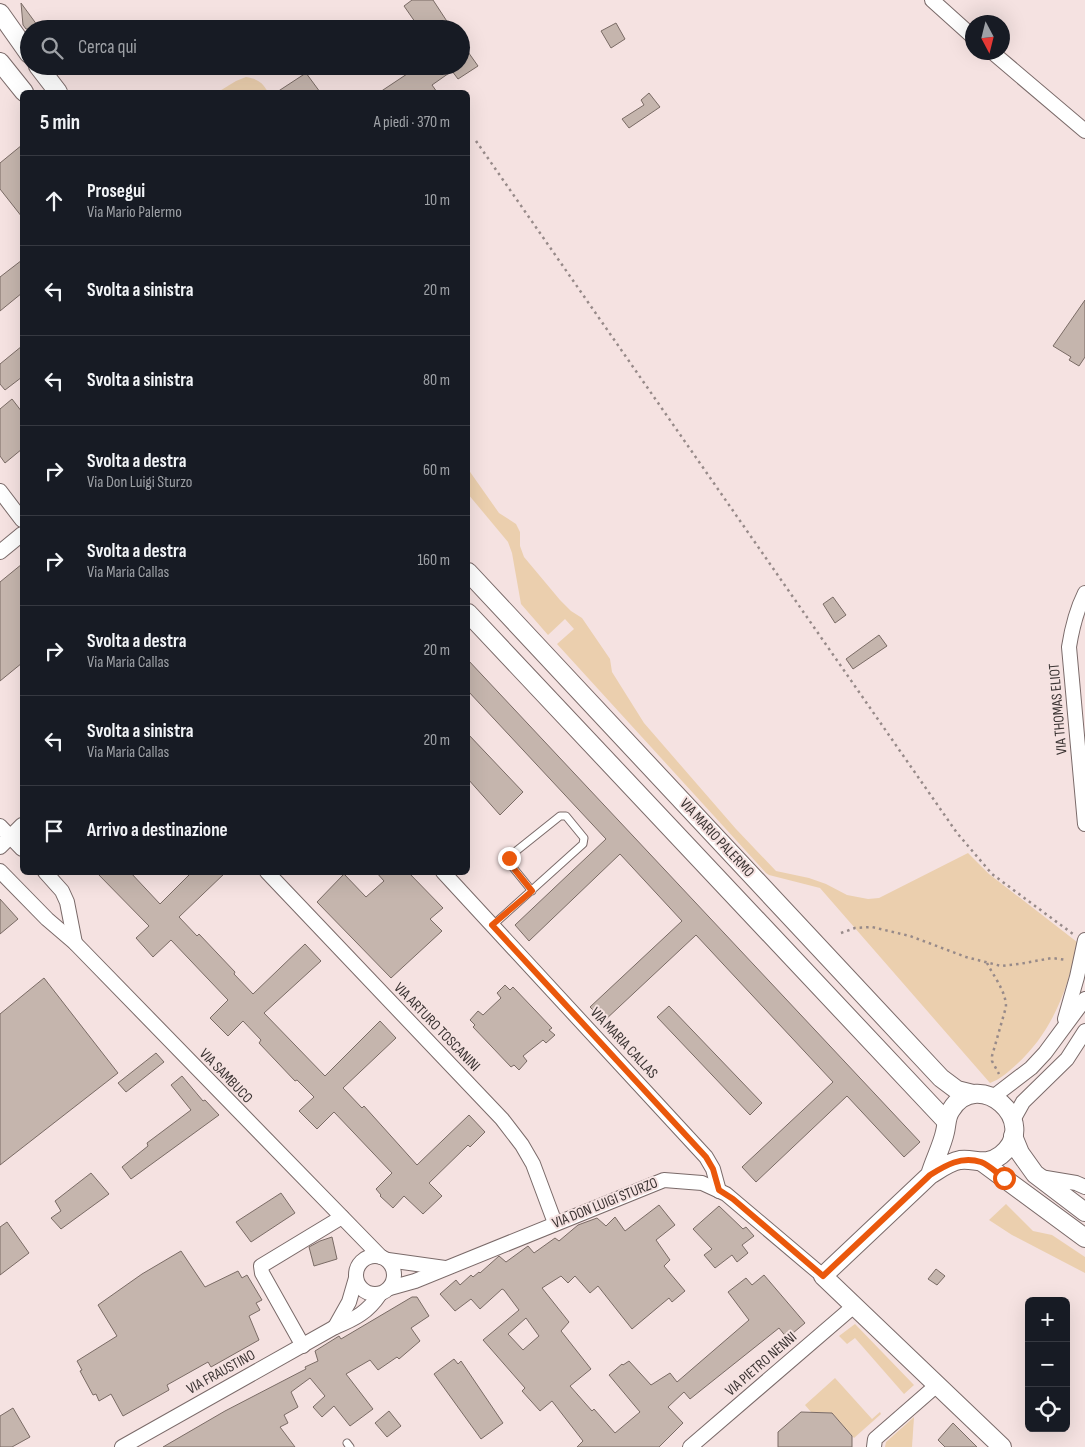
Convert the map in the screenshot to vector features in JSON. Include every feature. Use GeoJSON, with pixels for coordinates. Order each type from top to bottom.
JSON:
{"type":"FeatureCollection","features":[{"type":"Feature","properties":{"kind":"street"},"geometry":{"type":"LineString","coordinates":[[932,0],[965,30]]}},
{"type":"Feature","properties":{"kind":"street"},"geometry":{"type":"LineString","coordinates":[[0,13],[20,41]]}},
{"type":"Feature","properties":{"kind":"street"},"geometry":{"type":"LineString","coordinates":[[1001,60],[1085,131]]}},
{"type":"Feature","properties":{"kind":"street"},"geometry":{"type":"LineString","coordinates":[[0,62],[22,90]]}},
{"type":"Feature","properties":{"kind":"street"},"geometry":{"type":"LineString","coordinates":[[45,75],[56,90]]}},
{"type":"Feature","properties":{"kind":"street"},"geometry":{"type":"LineString","coordinates":[[0,491],[20,517]]}},
{"type":"Feature","properties":{"kind":"street"},"geometry":{"type":"LineString","coordinates":[[0,552],[20,536]]}},
{"type":"Feature","properties":{"kind":"street","name":"VIA MARIO PALERMO"},"geometry":{"type":"LineString","coordinates":[[470,574],[941,1078],[957,1090],[973,1094]]}},
{"type":"Feature","properties":{"kind":"street","name":"VIA THOMAS ELIOT"},"geometry":{"type":"LineString","coordinates":[[1085,593],[1076,614],[1069,647],[1085,824]]}},
{"type":"Feature","properties":{"kind":"street","name":"VIA MARIO PALERMO"},"geometry":{"type":"LineString","coordinates":[[470,615],[946,1126]]}},
{"type":"Feature","properties":{"kind":"street"},"geometry":{"type":"LineString","coordinates":[[0,826],[20,848]]}},
{"type":"Feature","properties":{"kind":"street"},"geometry":{"type":"LineString","coordinates":[[0,847],[20,827]]}},
{"type":"Feature","properties":{"kind":"street","name":"VIA SAMBUCO"},"geometry":{"type":"LineString","coordinates":[[0,871],[47,919],[75,943],[385,1259]]}},
{"type":"Feature","properties":{"kind":"street"},"geometry":{"type":"LineString","coordinates":[[48,875],[62,890],[67,902],[75,943]]}},
{"type":"Feature","properties":{"kind":"street","name":"VIA ARTURO TOSCANINI"},"geometry":{"type":"LineString","coordinates":[[270,875],[502,1119],[522,1146],[532,1164],[555,1223]]}},
{"type":"Feature","properties":{"kind":"street","name":"VIA MARIA CALLAS"},"geometry":{"type":"LineString","coordinates":[[446,875],[706,1157],[713,1169],[719,1190]]}},
{"type":"Feature","properties":{"kind":"street"},"geometry":{"type":"LineString","coordinates":[[1062,1030],[1085,941]]}},
{"type":"Feature","properties":{"kind":"street"},"geometry":{"type":"LineString","coordinates":[[993,1097],[1031,1068],[1045,1053],[1085,999]]}},
{"type":"Feature","properties":{"kind":"street"},"geometry":{"type":"LineString","coordinates":[[823,1276],[930,1175],[949,1163],[963,1159],[976,1162],[994,1159],[1008,1148],[1023,1102],[1067,1059],[1085,1031]]}},
{"type":"Feature","properties":{"kind":"street"},"geometry":{"type":"LineString","coordinates":[[930,1175],[949,1112],[964,1098],[973,1094],[983,1094],[993,1097],[1006,1106],[1027,1164],[1040,1177],[1085,1212]]}},
{"type":"Feature","properties":{"kind":"street"},"geometry":{"type":"LineString","coordinates":[[946,1126],[948,1142],[952,1149],[960,1156],[976,1162],[1085,1238]]}},
{"type":"Feature","properties":{"kind":"street"},"geometry":{"type":"LineString","coordinates":[[1040,1177],[1076,1183],[1085,1187]]}},
{"type":"Feature","properties":{"kind":"street","name":"VIA DON LUIGI STURZO"},"geometry":{"type":"LineString","coordinates":[[385,1291],[415,1281],[664,1180],[702,1182],[733,1199],[823,1276],[1002,1447]]}},
{"type":"Feature","properties":{"kind":"street"},"geometry":{"type":"LineString","coordinates":[[303,1346],[262,1273],[261,1266],[342,1217]]}},
{"type":"Feature","properties":{"kind":"street"},"geometry":{"type":"LineString","coordinates":[[356,1230],[357,1272],[362,1289],[367,1293],[385,1291],[395,1276],[394,1270],[385,1259]]}},
{"type":"Feature","properties":{"kind":"street"},"geometry":{"type":"LineString","coordinates":[[335,1327],[348,1302],[357,1272],[369,1257],[446,1268]]}},
{"type":"Feature","properties":{"kind":"street","name":"VIA FRAUSTINO"},"geometry":{"type":"LineString","coordinates":[[122,1447],[335,1327],[348,1322],[372,1307],[385,1291]]}},
{"type":"Feature","properties":{"kind":"street","name":"VIA PIETRO NENNI"},"geometry":{"type":"LineString","coordinates":[[690,1447],[854,1306]]}},
{"type":"Feature","properties":{"kind":"street"},"geometry":{"type":"LineString","coordinates":[[874,1447],[875,1439],[937,1386]]}},
{"type":"Feature","properties":{"kind":"lane"},"geometry":{"type":"LineString","coordinates":[[492,925],[532,891],[584,843],[584,838],[566,816],[560,816],[510,856],[511,865],[532,891]]}},
{"type":"Feature","properties":{"kind":"path"},"geometry":{"type":"LineString","coordinates":[[476,142],[957,833],[992,874],[1068,931],[1085,941]]}},
{"type":"Feature","properties":{"kind":"path"},"geometry":{"type":"LineString","coordinates":[[841,933],[855,928],[872,927],[910,936],[987,963],[1001,966],[1052,958],[1080,964]]}},
{"type":"Feature","properties":{"kind":"path"},"geometry":{"type":"LineString","coordinates":[[987,963],[1000,985],[1006,1000],[994,1045],[992,1061],[1001,1078],[1008,1084]]}},
{"type":"Feature","properties":{"kind":"shaded area"},"geometry":{"type":"Polygon","coordinates":[[[246,77],[254,79],[267,90],[221,90],[246,77]]]}},
{"type":"Feature","properties":{"kind":"shaded area"},"geometry":{"type":"Polygon","coordinates":[[[470,472],[499,513],[516,524],[520,532],[520,546],[524,557],[560,600],[571,611],[582,618],[610,659],[612,672],[644,723],[736,829],[776,871],[809,878],[847,895],[868,899],[879,898],[968,853],[989,874],[1077,942],[1069,976],[1057,1008],[1040,1038],[1017,1064],[990,1083],[820,888],[766,873],[557,644],[574,629],[565,619],[548,635],[521,604],[512,553],[508,542],[470,496],[470,472]]]}},
{"type":"Feature","properties":{"kind":"shaded area"},"geometry":{"type":"Polygon","coordinates":[[[1006,1204],[1033,1231],[1052,1235],[1085,1257],[1085,1273],[1012,1235],[989,1220],[1006,1204]]]}},
{"type":"Feature","properties":{"kind":"shaded area"},"geometry":{"type":"Polygon","coordinates":[[[855,1324],[914,1385],[904,1394],[855,1338],[847,1344],[839,1336],[855,1324]]]}},
{"type":"Feature","properties":{"kind":"shaded area"},"geometry":{"type":"Polygon","coordinates":[[[835,1378],[872,1419],[880,1412],[881,1414],[854,1438],[832,1413],[811,1412],[805,1405],[835,1378]]]}},
{"type":"Feature","properties":{"kind":"shaded area"},"geometry":{"type":"Polygon","coordinates":[[[914,1417],[912,1447],[885,1447],[886,1442],[914,1417]]]}},
{"type":"Feature","properties":{"kind":"building"},"geometry":{"type":"Polygon","coordinates":[[[412,0],[433,0],[446,20],[414,20],[404,6],[412,0]]]}},
{"type":"Feature","properties":{"kind":"building"},"geometry":{"type":"Polygon","coordinates":[[[21,3],[33,20],[23,20],[21,3]]]}},
{"type":"Feature","properties":{"kind":"building"},"geometry":{"type":"Polygon","coordinates":[[[616,23],[625,39],[611,48],[601,31],[616,23]]]}},
{"type":"Feature","properties":{"kind":"building"},"geometry":{"type":"Polygon","coordinates":[[[470,55],[478,66],[470,71],[470,55]]]}},
{"type":"Feature","properties":{"kind":"building"},"geometry":{"type":"Polygon","coordinates":[[[303,75],[307,75],[319,90],[280,90],[303,75]]]}},
{"type":"Feature","properties":{"kind":"building"},"geometry":{"type":"Polygon","coordinates":[[[406,75],[446,75],[432,85],[436,90],[383,90],[406,75]]]}},
{"type":"Feature","properties":{"kind":"building"},"geometry":{"type":"Polygon","coordinates":[[[455,75],[464,75],[458,79],[455,75]]]}},
{"type":"Feature","properties":{"kind":"building"},"geometry":{"type":"Polygon","coordinates":[[[649,93],[660,107],[629,128],[622,119],[644,105],[641,100],[649,93]]]}},
{"type":"Feature","properties":{"kind":"building"},"geometry":{"type":"Polygon","coordinates":[[[20,147],[20,214],[0,189],[0,163],[20,147]]]}},
{"type":"Feature","properties":{"kind":"building"},"geometry":{"type":"Polygon","coordinates":[[[20,262],[20,295],[0,311],[0,277],[20,262]]]}},
{"type":"Feature","properties":{"kind":"building"},"geometry":{"type":"Polygon","coordinates":[[[1085,300],[1085,357],[1079,366],[1069,360],[1071,357],[1053,346],[1085,300]]]}},
{"type":"Feature","properties":{"kind":"building"},"geometry":{"type":"Polygon","coordinates":[[[20,348],[20,379],[5,390],[0,384],[0,364],[20,348]]]}},
{"type":"Feature","properties":{"kind":"building"},"geometry":{"type":"Polygon","coordinates":[[[12,399],[20,409],[20,451],[5,463],[0,456],[0,409],[12,399]]]}},
{"type":"Feature","properties":{"kind":"building"},"geometry":{"type":"Polygon","coordinates":[[[20,566],[20,665],[0,681],[0,582],[20,566]]]}},
{"type":"Feature","properties":{"kind":"building"},"geometry":{"type":"Polygon","coordinates":[[[833,597],[846,615],[835,623],[823,604],[833,597]]]}},
{"type":"Feature","properties":{"kind":"building"},"geometry":{"type":"Polygon","coordinates":[[[879,635],[887,646],[853,669],[846,659],[879,635]]]}},
{"type":"Feature","properties":{"kind":"building"},"geometry":{"type":"Polygon","coordinates":[[[470,662],[920,1142],[904,1157],[847,1096],[756,1182],[742,1167],[833,1082],[696,935],[604,1021],[590,1007],[682,921],[620,854],[529,941],[515,925],[606,839],[470,693],[470,662]]]}},
{"type":"Feature","properties":{"kind":"building"},"geometry":{"type":"Polygon","coordinates":[[[470,736],[523,792],[500,815],[470,781],[470,736]]]}},
{"type":"Feature","properties":{"kind":"building"},"geometry":{"type":"Polygon","coordinates":[[[99,875],[133,875],[160,904],[189,875],[223,875],[179,917],[197,936],[199,934],[253,994],[305,944],[321,961],[264,1013],[325,1076],[380,1021],[396,1038],[343,1088],[362,1108],[364,1106],[417,1165],[469,1115],[485,1132],[470,1147],[468,1145],[429,1183],[442,1196],[423,1214],[404,1196],[393,1208],[380,1196],[376,1189],[392,1173],[334,1112],[317,1129],[299,1111],[314,1097],[297,1080],[295,1081],[259,1043],[261,1040],[243,1021],[228,1036],[210,1018],[228,1000],[171,940],[153,957],[136,938],[149,926],[99,875]]]}},
{"type":"Feature","properties":{"kind":"building"},"geometry":{"type":"Polygon","coordinates":[[[343,875],[366,897],[384,881],[379,875],[411,875],[443,908],[430,919],[442,931],[391,978],[317,902],[343,875]]]}},
{"type":"Feature","properties":{"kind":"building"},"geometry":{"type":"Polygon","coordinates":[[[0,899],[18,919],[0,934],[0,899]]]}},
{"type":"Feature","properties":{"kind":"building"},"geometry":{"type":"Polygon","coordinates":[[[44,978],[118,1073],[0,1165],[0,1014],[44,978]]]}},
{"type":"Feature","properties":{"kind":"building"},"geometry":{"type":"Polygon","coordinates":[[[505,985],[510,990],[513,987],[552,1028],[549,1030],[555,1035],[546,1043],[543,1040],[523,1056],[527,1061],[519,1070],[514,1065],[511,1067],[473,1027],[475,1025],[470,1020],[478,1011],[483,1015],[501,998],[497,993],[505,985]]]}},
{"type":"Feature","properties":{"kind":"building"},"geometry":{"type":"Polygon","coordinates":[[[669,1006],[762,1103],[750,1115],[657,1017],[669,1006]]]}},
{"type":"Feature","properties":{"kind":"building"},"geometry":{"type":"Polygon","coordinates":[[[156,1053],[164,1062],[126,1092],[118,1083],[156,1053]]]}},
{"type":"Feature","properties":{"kind":"building"},"geometry":{"type":"Polygon","coordinates":[[[182,1076],[203,1101],[205,1100],[219,1115],[131,1179],[122,1167],[148,1146],[147,1143],[191,1110],[171,1085],[182,1076]]]}},
{"type":"Feature","properties":{"kind":"building"},"geometry":{"type":"Polygon","coordinates":[[[91,1173],[109,1194],[61,1229],[51,1218],[61,1211],[55,1201],[91,1173]]]}},
{"type":"Feature","properties":{"kind":"building"},"geometry":{"type":"Polygon","coordinates":[[[281,1193],[295,1213],[251,1242],[236,1222],[281,1193]]]}},
{"type":"Feature","properties":{"kind":"building"},"geometry":{"type":"Polygon","coordinates":[[[659,1205],[675,1225],[656,1240],[670,1260],[664,1266],[685,1291],[672,1302],[669,1298],[632,1329],[598,1286],[590,1293],[575,1276],[568,1283],[561,1276],[542,1288],[569,1322],[561,1331],[591,1369],[570,1386],[615,1433],[640,1412],[609,1375],[622,1364],[629,1361],[651,1385],[670,1373],[677,1382],[749,1320],[728,1292],[746,1278],[752,1285],[764,1275],[805,1323],[787,1338],[779,1328],[690,1399],[684,1392],[668,1407],[683,1423],[659,1447],[577,1447],[583,1441],[552,1401],[540,1411],[522,1391],[525,1388],[483,1340],[519,1310],[504,1290],[502,1289],[480,1309],[471,1299],[455,1311],[440,1294],[456,1280],[460,1285],[471,1275],[473,1277],[480,1273],[499,1256],[506,1262],[528,1246],[534,1253],[555,1238],[559,1241],[578,1225],[597,1218],[606,1226],[615,1217],[625,1231],[659,1205]],[[526,1318],[508,1334],[523,1350],[539,1336],[526,1318]]]}},
{"type":"Feature","properties":{"kind":"building"},"geometry":{"type":"Polygon","coordinates":[[[719,1206],[743,1229],[746,1227],[754,1236],[742,1245],[748,1253],[737,1262],[732,1255],[715,1268],[704,1255],[712,1249],[693,1229],[719,1206]]]}},
{"type":"Feature","properties":{"kind":"building"},"geometry":{"type":"Polygon","coordinates":[[[7,1222],[29,1253],[0,1275],[0,1227],[7,1222]]]}},
{"type":"Feature","properties":{"kind":"building"},"geometry":{"type":"Polygon","coordinates":[[[332,1237],[337,1259],[314,1266],[309,1247],[332,1237]]]}},
{"type":"Feature","properties":{"kind":"building"},"geometry":{"type":"Polygon","coordinates":[[[181,1251],[205,1287],[238,1271],[242,1278],[247,1275],[262,1300],[256,1303],[260,1310],[249,1316],[259,1340],[211,1367],[208,1362],[167,1385],[169,1390],[123,1416],[111,1394],[99,1401],[96,1394],[93,1395],[80,1371],[82,1370],[77,1361],[117,1336],[98,1305],[142,1274],[181,1251]]]}},
{"type":"Feature","properties":{"kind":"building"},"geometry":{"type":"Polygon","coordinates":[[[936,1269],[945,1276],[937,1285],[928,1279],[936,1269]]]}},
{"type":"Feature","properties":{"kind":"building"},"geometry":{"type":"Polygon","coordinates":[[[412,1297],[417,1297],[429,1316],[411,1328],[420,1341],[399,1359],[397,1357],[378,1370],[370,1360],[346,1374],[373,1409],[350,1426],[334,1406],[322,1417],[313,1407],[325,1396],[310,1378],[291,1392],[298,1407],[284,1415],[288,1423],[280,1427],[295,1447],[163,1447],[225,1411],[306,1369],[305,1367],[318,1361],[315,1351],[339,1336],[341,1339],[412,1297]]]}},
{"type":"Feature","properties":{"kind":"building"},"geometry":{"type":"Polygon","coordinates":[[[454,1359],[458,1364],[461,1361],[503,1423],[481,1439],[434,1374],[454,1359]]]}},
{"type":"Feature","properties":{"kind":"building"},"geometry":{"type":"Polygon","coordinates":[[[13,1408],[30,1437],[12,1447],[0,1447],[0,1416],[13,1408]]]}},
{"type":"Feature","properties":{"kind":"building"},"geometry":{"type":"Polygon","coordinates":[[[389,1411],[401,1426],[387,1437],[375,1423],[389,1411]]]}},
{"type":"Feature","properties":{"kind":"building"},"geometry":{"type":"Polygon","coordinates":[[[801,1412],[832,1413],[852,1436],[852,1447],[778,1447],[778,1432],[801,1412]]]}},
{"type":"Feature","properties":{"kind":"building"},"geometry":{"type":"Polygon","coordinates":[[[953,1423],[977,1447],[945,1447],[938,1440],[953,1423]]]}},
{"type":"Feature","properties":{"kind":"route"},"geometry":{"type":"LineString","coordinates":[[509,858],[511,865],[532,891],[492,925],[706,1157],[713,1169],[719,1190],[733,1199],[823,1276],[930,1175],[949,1163],[963,1159],[982,1162],[1004,1178]]}}]}
